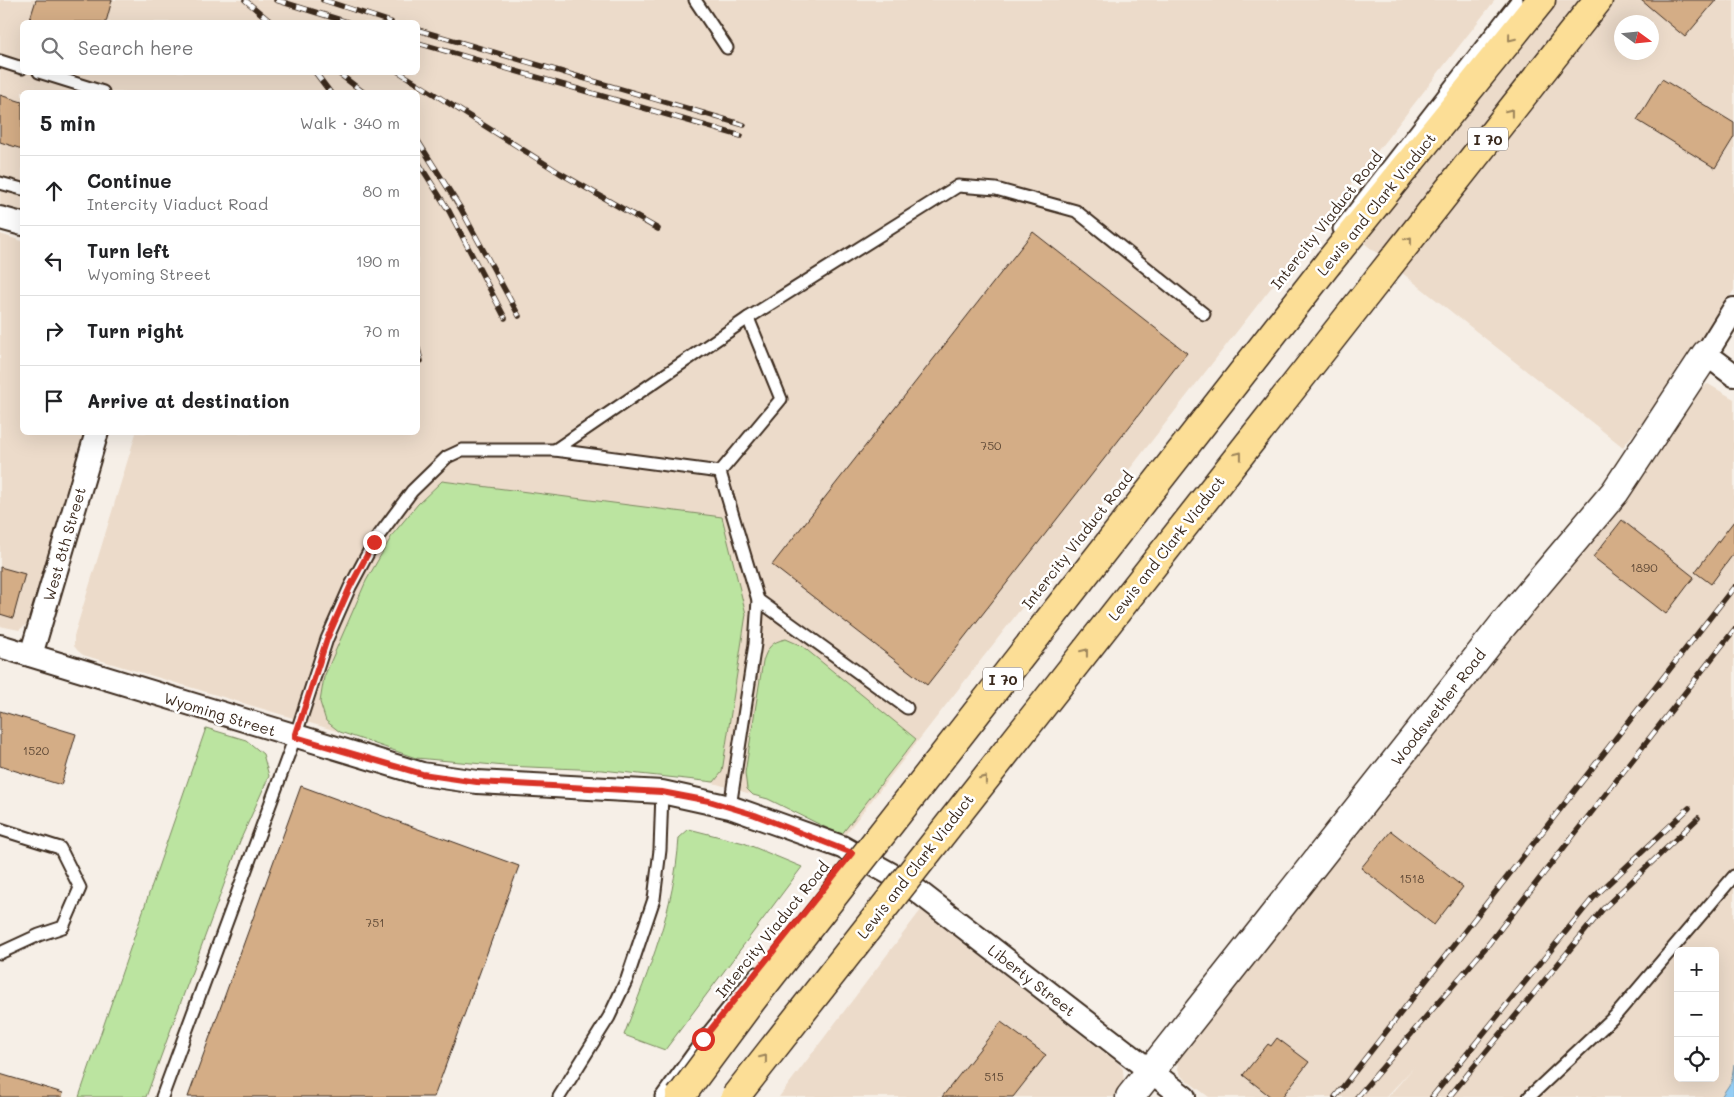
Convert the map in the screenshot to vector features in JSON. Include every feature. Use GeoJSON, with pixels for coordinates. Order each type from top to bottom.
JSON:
{"type":"FeatureCollection","features":[{"type":"Feature","properties":{"kind":"highway","name":"Lewis and Clark Viaduct"},"geometry":{"type":"LineString","coordinates":[[680,1097],[758,992],[1329,262],[1541,0]]}},
{"type":"Feature","properties":{"kind":"highway","name":"Lewis and Clark Viaduct"},"geometry":{"type":"LineString","coordinates":[[735,1097],[1598,0]]}},
{"type":"Feature","properties":{"kind":"street"},"geometry":{"type":"LineString","coordinates":[[0,218],[20,223]]}},
{"type":"Feature","properties":{"kind":"street","name":"Woodswether Road"},"geometry":{"type":"LineString","coordinates":[[1130,1097],[1503,625],[1615,492],[1734,309]]}},
{"type":"Feature","properties":{"kind":"street"},"geometry":{"type":"LineString","coordinates":[[1706,354],[1734,375]]}},
{"type":"Feature","properties":{"kind":"street","name":"West 8th Street"},"geometry":{"type":"LineString","coordinates":[[31,655],[96,435]]}},
{"type":"Feature","properties":{"kind":"street","name":"Wyoming Street"},"geometry":{"type":"LineString","coordinates":[[0,646],[422,774],[477,782],[662,792],[730,807],[852,853],[878,866]]}},
{"type":"Feature","properties":{"kind":"street","name":"Liberty Street"},"geometry":{"type":"LineString","coordinates":[[878,866],[907,883],[1184,1097]]}},
{"type":"Feature","properties":{"kind":"lane"},"geometry":{"type":"LineString","coordinates":[[695,0],[727,48]]}},
{"type":"Feature","properties":{"kind":"lane","name":"Intercity Viaduct Road"},"geometry":{"type":"LineString","coordinates":[[1334,235],[1517,0]]}},
{"type":"Feature","properties":{"kind":"lane"},"geometry":{"type":"LineString","coordinates":[[0,61],[20,67]]}},
{"type":"Feature","properties":{"kind":"lane"},"geometry":{"type":"LineString","coordinates":[[49,75],[97,90]]}},
{"type":"Feature","properties":{"kind":"lane"},"geometry":{"type":"LineString","coordinates":[[0,183],[20,188]]}},
{"type":"Feature","properties":{"kind":"lane"},"geometry":{"type":"LineString","coordinates":[[554,450],[748,318],[958,186],[996,189],[1076,211],[1204,314]]}},
{"type":"Feature","properties":{"kind":"lane"},"geometry":{"type":"LineString","coordinates":[[720,472],[781,399],[748,318]]}},
{"type":"Feature","properties":{"kind":"lane"},"geometry":{"type":"LineString","coordinates":[[162,1097],[295,737],[327,639],[350,587],[374,542],[412,491],[447,457],[462,450],[554,450],[720,472]]}},
{"type":"Feature","properties":{"kind":"lane"},"geometry":{"type":"LineString","coordinates":[[720,472],[758,600],[755,644],[730,807]]}},
{"type":"Feature","properties":{"kind":"lane"},"geometry":{"type":"LineString","coordinates":[[758,600],[907,708]]}},
{"type":"Feature","properties":{"kind":"lane","name":"Intercity Viaduct Road"},"geometry":{"type":"LineString","coordinates":[[829,882],[992,673]]}},
{"type":"Feature","properties":{"kind":"lane"},"geometry":{"type":"LineString","coordinates":[[559,1097],[609,1017],[626,978],[654,899],[660,850],[662,792]]}},
{"type":"Feature","properties":{"kind":"lane"},"geometry":{"type":"LineString","coordinates":[[0,829],[60,848],[80,888],[63,927],[39,935],[0,953]]}},
{"type":"Feature","properties":{"kind":"lane"},"geometry":{"type":"LineString","coordinates":[[1528,1097],[1615,1016],[1734,876]]}},
{"type":"Feature","properties":{"kind":"lane","name":"Intercity Viaduct Road"},"geometry":{"type":"LineString","coordinates":[[661,1097],[703,1039],[763,964]]}},
{"type":"Feature","properties":{"kind":"shaded area"},"geometry":{"type":"Polygon","coordinates":[[[0,0],[1495,0],[844,836],[768,799],[703,780],[602,770],[505,766],[416,758],[340,732],[83,655],[74,646],[74,636],[135,435],[420,435],[420,90],[20,90],[20,210],[0,205],[0,0]]]}},
{"type":"Feature","properties":{"kind":"shaded area"},"geometry":{"type":"Polygon","coordinates":[[[1551,0],[1734,0],[1734,290],[1673,385],[1623,447],[1359,239],[1551,0]]]}},
{"type":"Feature","properties":{"kind":"shaded area"},"geometry":{"type":"Polygon","coordinates":[[[0,234],[20,240],[20,435],[84,435],[33,613],[26,625],[19,630],[0,626],[0,234]]]}},
{"type":"Feature","properties":{"kind":"shaded area"},"geometry":{"type":"Polygon","coordinates":[[[1708,384],[1734,399],[1734,1065],[1731,1082],[1721,1097],[1388,1097],[1414,1067],[1386,1097],[1209,1097],[1182,1077],[1177,1061],[1182,1051],[1625,497],[1700,388],[1708,384]]]}},
{"type":"Feature","properties":{"kind":"shaded area"},"geometry":{"type":"Polygon","coordinates":[[[921,910],[1118,1063],[1123,1069],[1124,1084],[1114,1097],[779,1097],[921,910]]]}},
{"type":"Feature","properties":{"kind":"green space"},"geometry":{"type":"Polygon","coordinates":[[[442,481],[722,517],[746,614],[722,772],[714,782],[602,770],[505,766],[416,758],[340,732],[326,721],[320,702],[324,677],[366,581],[393,534],[418,504],[442,481]]]}},
{"type":"Feature","properties":{"kind":"green space"},"geometry":{"type":"Polygon","coordinates":[[[786,639],[802,646],[916,739],[841,835],[768,799],[753,795],[747,789],[745,773],[763,661],[771,646],[786,639]]]}},
{"type":"Feature","properties":{"kind":"green space"},"geometry":{"type":"Polygon","coordinates":[[[206,728],[246,740],[263,754],[269,776],[240,841],[146,1097],[79,1097],[206,728]]]}},
{"type":"Feature","properties":{"kind":"green space"},"geometry":{"type":"Polygon","coordinates":[[[689,829],[744,843],[802,867],[665,1050],[624,1035],[652,962],[666,914],[672,890],[679,838],[689,829]]]}},
{"type":"Feature","properties":{"kind":"water"},"geometry":{"type":"Polygon","coordinates":[[[1734,1065],[1734,1097],[1721,1097],[1731,1082],[1734,1065]]]}},
{"type":"Feature","properties":{"kind":"building"},"geometry":{"type":"Polygon","coordinates":[[[36,0],[112,0],[107,20],[30,20],[36,0]]]}},
{"type":"Feature","properties":{"kind":"building"},"geometry":{"type":"Polygon","coordinates":[[[1641,0],[1716,0],[1685,37],[1641,0]]]}},
{"type":"Feature","properties":{"kind":"building"},"geometry":{"type":"Polygon","coordinates":[[[1662,79],[1734,123],[1734,137],[1715,168],[1637,120],[1662,79]]]}},
{"type":"Feature","properties":{"kind":"building"},"geometry":{"type":"Polygon","coordinates":[[[0,95],[20,101],[20,148],[0,142],[0,95]]]}},
{"type":"Feature","properties":{"kind":"building"},"geometry":{"type":"Polygon","coordinates":[[[1033,232],[1187,353],[927,685],[772,565],[1033,232]]]}},
{"type":"Feature","properties":{"kind":"building"},"geometry":{"type":"Polygon","coordinates":[[[1622,520],[1694,577],[1666,614],[1593,557],[1622,520]]]}},
{"type":"Feature","properties":{"kind":"building"},"geometry":{"type":"Polygon","coordinates":[[[1734,521],[1734,553],[1711,584],[1695,572],[1734,521]]]}},
{"type":"Feature","properties":{"kind":"building"},"geometry":{"type":"Polygon","coordinates":[[[0,567],[25,574],[13,618],[0,614],[0,567]]]}},
{"type":"Feature","properties":{"kind":"building"},"geometry":{"type":"Polygon","coordinates":[[[0,711],[76,734],[61,785],[0,766],[0,711]]]}},
{"type":"Feature","properties":{"kind":"building"},"geometry":{"type":"Polygon","coordinates":[[[301,786],[519,866],[434,1097],[188,1097],[301,786]]]}},
{"type":"Feature","properties":{"kind":"building"},"geometry":{"type":"Polygon","coordinates":[[[1391,831],[1463,887],[1434,925],[1361,868],[1391,831]]]}},
{"type":"Feature","properties":{"kind":"building"},"geometry":{"type":"Polygon","coordinates":[[[1001,1022],[1046,1055],[1013,1097],[942,1097],[1001,1022]]]}},
{"type":"Feature","properties":{"kind":"building"},"geometry":{"type":"Polygon","coordinates":[[[1277,1038],[1309,1062],[1282,1097],[1271,1097],[1243,1075],[1268,1044],[1271,1046],[1277,1038]]]}},
{"type":"Feature","properties":{"kind":"building"},"geometry":{"type":"Polygon","coordinates":[[[0,1074],[63,1093],[62,1097],[0,1097],[0,1074]]]}},
{"type":"Feature","properties":{"kind":"railway"},"geometry":{"type":"LineString","coordinates":[[245,0],[269,20]]}},
{"type":"Feature","properties":{"kind":"railway"},"geometry":{"type":"LineString","coordinates":[[276,0],[341,20]]}},
{"type":"Feature","properties":{"kind":"railway"},"geometry":{"type":"LineString","coordinates":[[323,0],[385,20]]}},
{"type":"Feature","properties":{"kind":"railway"},"geometry":{"type":"LineString","coordinates":[[420,31],[744,125]]}},
{"type":"Feature","properties":{"kind":"railway"},"geometry":{"type":"LineString","coordinates":[[420,44],[741,136]]}},
{"type":"Feature","properties":{"kind":"railway"},"geometry":{"type":"LineString","coordinates":[[317,75],[328,90]]}},
{"type":"Feature","properties":{"kind":"railway"},"geometry":{"type":"LineString","coordinates":[[341,75],[360,90]]}},
{"type":"Feature","properties":{"kind":"railway"},"geometry":{"type":"LineString","coordinates":[[404,75],[560,173],[658,229]]}},
{"type":"Feature","properties":{"kind":"railway"},"geometry":{"type":"LineString","coordinates":[[420,144],[461,209],[519,316]]}},
{"type":"Feature","properties":{"kind":"railway"},"geometry":{"type":"LineString","coordinates":[[420,165],[449,211],[505,318]]}},
{"type":"Feature","properties":{"kind":"railway"},"geometry":{"type":"LineString","coordinates":[[420,357],[421,361]]}},
{"type":"Feature","properties":{"kind":"railway"},"geometry":{"type":"LineString","coordinates":[[1335,1097],[1734,587]]}},
{"type":"Feature","properties":{"kind":"railway"},"geometry":{"type":"LineString","coordinates":[[1357,1097],[1487,946],[1734,630]]}},
{"type":"Feature","properties":{"kind":"railway"},"geometry":{"type":"LineString","coordinates":[[1432,1097],[1593,898],[1689,808]]}},
{"type":"Feature","properties":{"kind":"railway"},"geometry":{"type":"LineString","coordinates":[[1449,1097],[1603,909],[1698,818]]}},
{"type":"Feature","properties":{"kind":"route"},"geometry":{"type":"LineString","coordinates":[[374,542],[350,587],[327,639],[295,737],[422,774],[477,782],[662,792],[709,801],[755,815],[852,853],[703,1039]]}}]}
